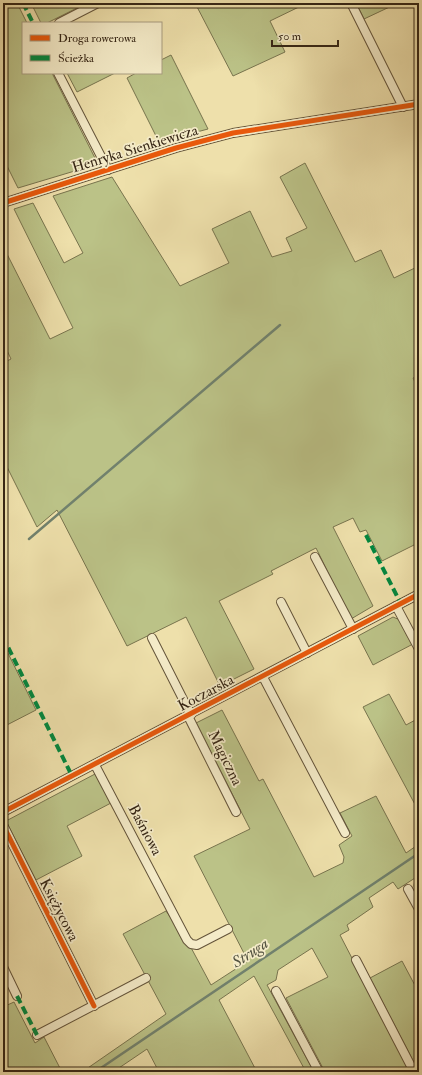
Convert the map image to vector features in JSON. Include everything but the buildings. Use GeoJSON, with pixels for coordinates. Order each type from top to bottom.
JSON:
{"type":"FeatureCollection","features":[{"type":"Feature","properties":{"kind":"street"},"geometry":{"type":"LineString","coordinates":[[60,22],[98,3]]}},
{"type":"Feature","properties":{"kind":"street"},"geometry":{"type":"LineString","coordinates":[[351,3],[403,107]]}},
{"type":"Feature","properties":{"kind":"street"},"geometry":{"type":"LineString","coordinates":[[59,74],[108,170]]}},
{"type":"Feature","properties":{"kind":"street","name":"Henryka Sienkiewicza"},"geometry":{"type":"LineString","coordinates":[[3,203],[194,143],[233,133],[419,104]]}},
{"type":"Feature","properties":{"kind":"street"},"geometry":{"type":"LineString","coordinates":[[315,557],[354,629]]}},
{"type":"Feature","properties":{"kind":"street","name":"Koczarska"},"geometry":{"type":"LineString","coordinates":[[3,812],[419,594]]}},
{"type":"Feature","properties":{"kind":"street"},"geometry":{"type":"LineString","coordinates":[[281,602],[307,654]]}},
{"type":"Feature","properties":{"kind":"street"},"geometry":{"type":"LineString","coordinates":[[396,606],[419,648]]}},
{"type":"Feature","properties":{"kind":"street","name":"Magiczna"},"geometry":{"type":"LineString","coordinates":[[152,638],[236,812]]}},
{"type":"Feature","properties":{"kind":"street"},"geometry":{"type":"LineString","coordinates":[[263,676],[345,832]]}},
{"type":"Feature","properties":{"kind":"street","name":"Baśniowa"},"geometry":{"type":"LineString","coordinates":[[95,764],[187,940],[191,944],[197,945],[228,929]]}},
{"type":"Feature","properties":{"kind":"street","name":"Księżycowa"},"geometry":{"type":"LineString","coordinates":[[3,825],[94,1006]]}},
{"type":"Feature","properties":{"kind":"street"},"geometry":{"type":"LineString","coordinates":[[408,889],[419,910]]}},
{"type":"Feature","properties":{"kind":"street"},"geometry":{"type":"LineString","coordinates":[[356,960],[414,1072]]}},
{"type":"Feature","properties":{"kind":"street"},"geometry":{"type":"LineString","coordinates":[[3,967],[17,996]]}},
{"type":"Feature","properties":{"kind":"street"},"geometry":{"type":"LineString","coordinates":[[37,1035],[146,978]]}},
{"type":"Feature","properties":{"kind":"street"},"geometry":{"type":"LineString","coordinates":[[276,991],[319,1072]]}},
{"type":"Feature","properties":{"kind":"green space"},"geometry":{"type":"Polygon","coordinates":[[[3,3],[17,3],[26,22],[22,22],[22,74],[53,74],[98,164],[18,188],[3,158],[3,3]]]}},
{"type":"Feature","properties":{"kind":"green space"},"geometry":{"type":"Polygon","coordinates":[[[31,3],[87,3],[49,22],[40,22],[31,3]]]}},
{"type":"Feature","properties":{"kind":"green space"},"geometry":{"type":"Polygon","coordinates":[[[195,3],[305,4],[270,21],[285,52],[233,76],[195,3]]]}},
{"type":"Feature","properties":{"kind":"green space"},"geometry":{"type":"Polygon","coordinates":[[[356,3],[398,3],[364,19],[356,3]]]}},
{"type":"Feature","properties":{"kind":"green space"},"geometry":{"type":"Polygon","coordinates":[[[171,55],[208,129],[159,142],[127,78],[134,74],[162,74],[162,60],[171,55]]]}},
{"type":"Feature","properties":{"kind":"green space"},"geometry":{"type":"Polygon","coordinates":[[[68,74],[113,74],[77,92],[68,74]]]}},
{"type":"Feature","properties":{"kind":"green space"},"geometry":{"type":"Polygon","coordinates":[[[305,163],[355,262],[381,250],[394,278],[419,266],[419,375],[413,378],[419,390],[419,549],[416,544],[382,561],[366,530],[360,532],[353,518],[333,527],[373,606],[351,619],[316,548],[271,571],[273,574],[219,601],[254,669],[220,686],[186,617],[127,646],[57,510],[37,527],[3,459],[3,363],[11,359],[3,342],[3,253],[6,252],[50,339],[73,328],[14,209],[33,203],[64,263],[83,253],[53,196],[112,177],[180,286],[229,263],[212,229],[250,211],[272,257],[292,251],[286,238],[307,228],[280,177],[305,163]]]}},
{"type":"Feature","properties":{"kind":"green space"},"geometry":{"type":"Polygon","coordinates":[[[393,617],[400,620],[413,644],[373,665],[358,636],[393,617]]]}},
{"type":"Feature","properties":{"kind":"green space"},"geometry":{"type":"Polygon","coordinates":[[[3,643],[36,710],[3,727],[3,643]]]}},
{"type":"Feature","properties":{"kind":"green space"},"geometry":{"type":"Polygon","coordinates":[[[389,694],[406,725],[419,718],[419,812],[363,707],[389,694]]]}},
{"type":"Feature","properties":{"kind":"green space"},"geometry":{"type":"Polygon","coordinates":[[[222,710],[259,781],[263,779],[314,877],[343,863],[344,857],[339,845],[352,836],[340,813],[376,796],[406,853],[419,844],[419,896],[414,886],[415,878],[398,889],[393,882],[369,898],[373,907],[347,925],[349,930],[340,935],[411,1072],[325,1072],[286,998],[328,977],[312,948],[278,970],[276,980],[267,985],[314,1072],[306,1072],[254,976],[219,1000],[257,1072],[159,1072],[147,1049],[113,1072],[82,1072],[166,1014],[123,934],[166,911],[188,942],[211,985],[248,961],[194,856],[250,829],[196,723],[222,710]]]}},
{"type":"Feature","properties":{"kind":"green space"},"geometry":{"type":"Polygon","coordinates":[[[95,774],[111,803],[67,826],[82,856],[36,880],[6,821],[95,774]]]}},
{"type":"Feature","properties":{"kind":"green space"},"geometry":{"type":"Polygon","coordinates":[[[402,961],[419,993],[419,1072],[370,978],[402,961]]]}},
{"type":"Feature","properties":{"kind":"green space"},"geometry":{"type":"Polygon","coordinates":[[[14,1002],[35,1043],[44,1037],[62,1072],[3,1072],[3,1007],[14,1002]]]}},
{"type":"Feature","properties":{"kind":"waterway"},"geometry":{"type":"LineString","coordinates":[[29,539],[280,325]]}},
{"type":"Feature","properties":{"kind":"waterway","name":"Struga"},"geometry":{"type":"LineString","coordinates":[[95,1072],[419,853]]}},
{"type":"Feature","properties":{"kind":"marked path"},"geometry":{"type":"LineString","coordinates":[[23,3],[32,22]]}},
{"type":"Feature","properties":{"kind":"marked path"},"geometry":{"type":"LineString","coordinates":[[366,535],[401,604]]}},
{"type":"Feature","properties":{"kind":"marked path"},"geometry":{"type":"LineString","coordinates":[[3,637],[72,776]]}},
{"type":"Feature","properties":{"kind":"marked path"},"geometry":{"type":"LineString","coordinates":[[17,996],[37,1035]]}},
{"type":"Feature","properties":{"kind":"cycle path"},"geometry":{"type":"LineString","coordinates":[[3,203],[176,148],[233,133],[419,104]]}},
{"type":"Feature","properties":{"kind":"cycle path"},"geometry":{"type":"LineString","coordinates":[[3,812],[419,594]]}},
{"type":"Feature","properties":{"kind":"cycle path"},"geometry":{"type":"LineString","coordinates":[[3,825],[94,1006]]}}]}
